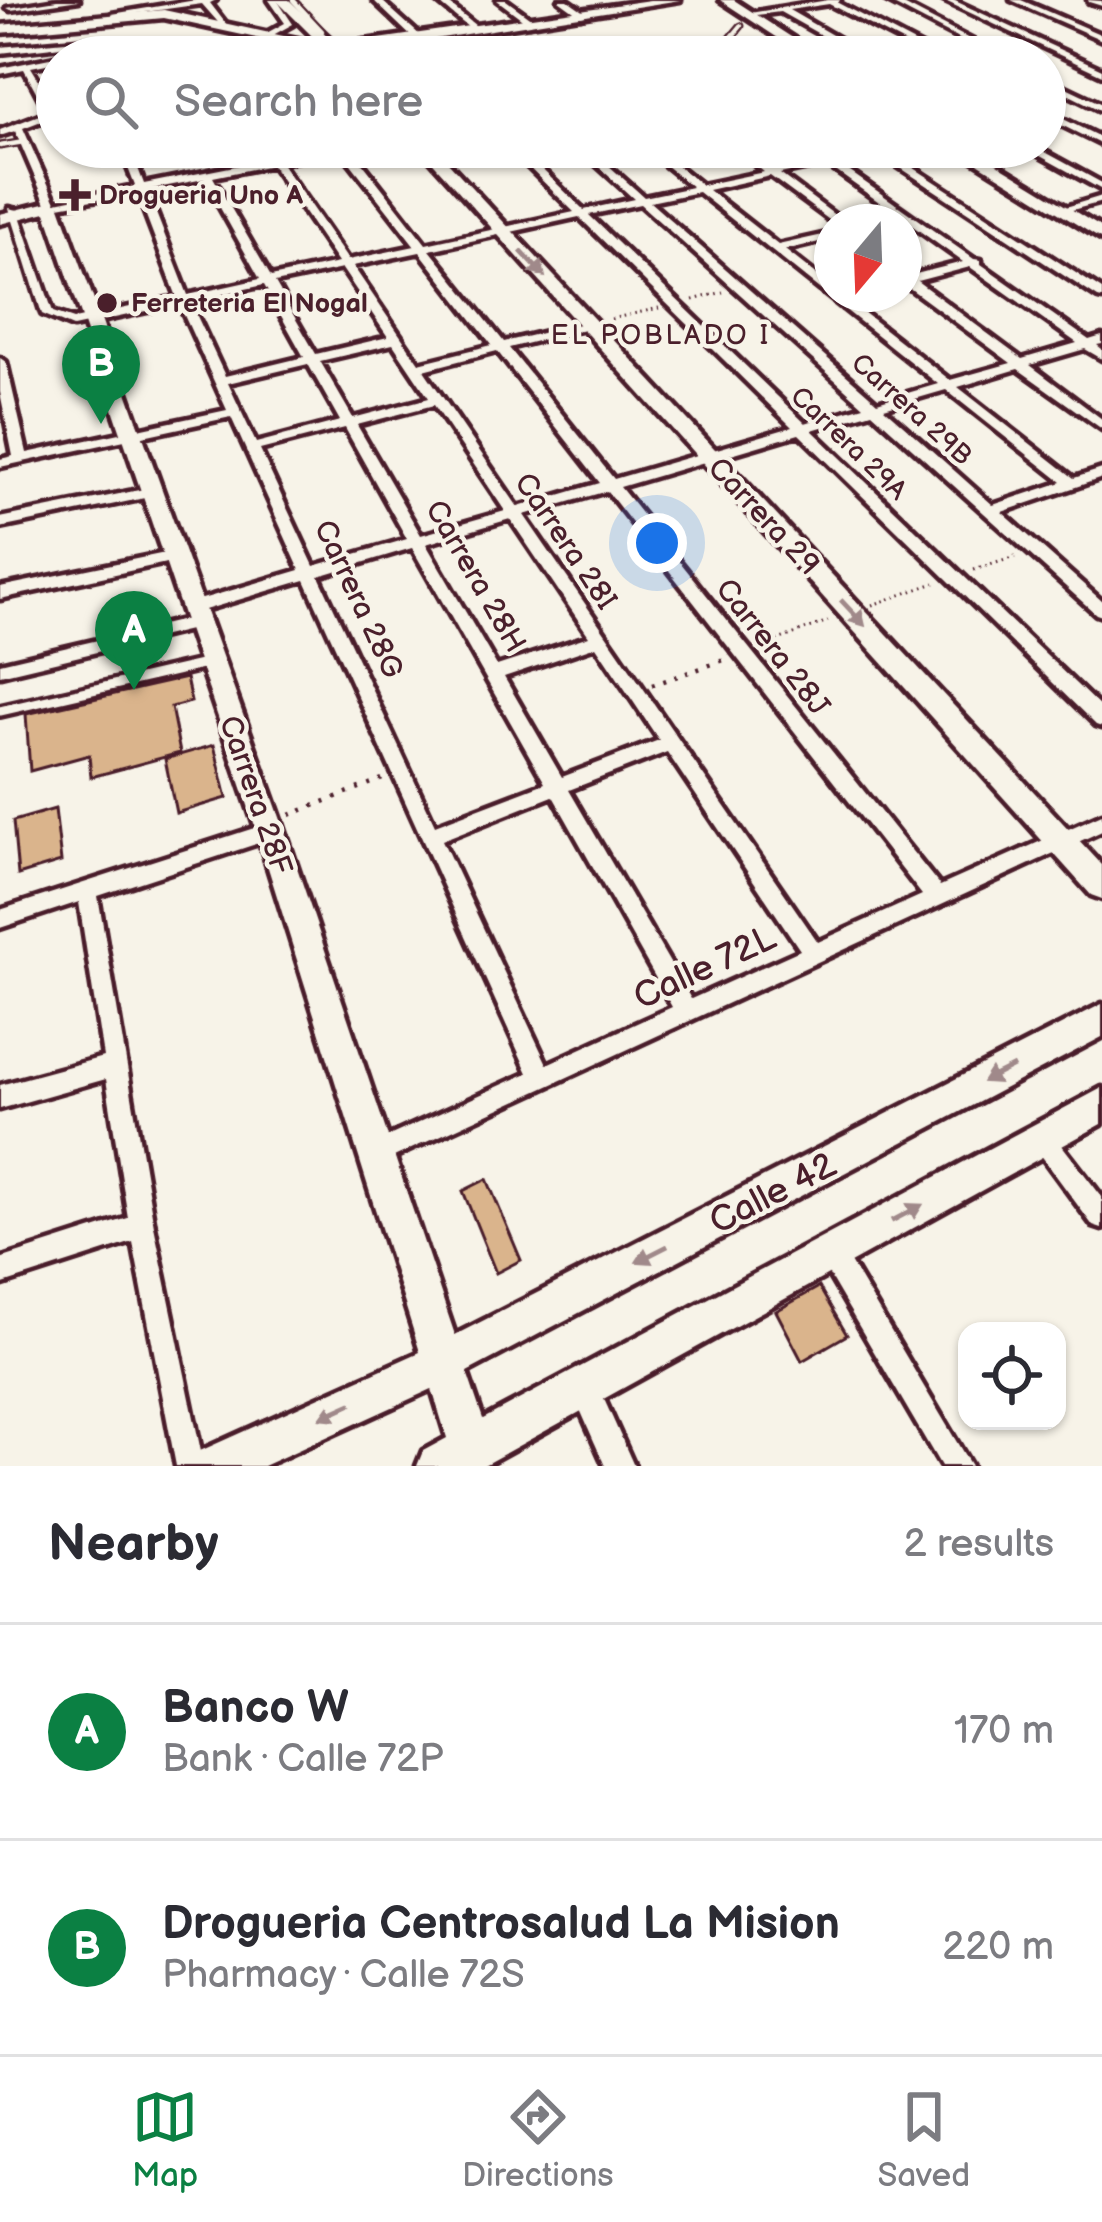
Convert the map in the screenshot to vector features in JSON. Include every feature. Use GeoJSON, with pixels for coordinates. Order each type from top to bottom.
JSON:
{"type":"FeatureCollection","features":[{"type":"Feature","properties":{"kind":"street"},"geometry":{"type":"LineString","coordinates":[[18,27],[9,4],[75,0]]}},
{"type":"Feature","properties":{"kind":"street"},"geometry":{"type":"LineString","coordinates":[[85,0],[94,16]]}},
{"type":"Feature","properties":{"kind":"street"},"geometry":{"type":"LineString","coordinates":[[0,29],[212,0]]}},
{"type":"Feature","properties":{"kind":"street"},"geometry":{"type":"LineString","coordinates":[[268,36],[289,24],[273,0]]}},
{"type":"Feature","properties":{"kind":"street"},"geometry":{"type":"LineString","coordinates":[[282,0],[323,36]]}},
{"type":"Feature","properties":{"kind":"street"},"geometry":{"type":"LineString","coordinates":[[305,0],[330,36]]}},
{"type":"Feature","properties":{"kind":"street"},"geometry":{"type":"LineString","coordinates":[[377,0],[414,36]]}},
{"type":"Feature","properties":{"kind":"street"},"geometry":{"type":"LineString","coordinates":[[439,0],[477,31]]}},
{"type":"Feature","properties":{"kind":"street"},"geometry":{"type":"LineString","coordinates":[[501,0],[532,22]]}},
{"type":"Feature","properties":{"kind":"street"},"geometry":{"type":"LineString","coordinates":[[563,0],[584,14]]}},
{"type":"Feature","properties":{"kind":"street"},"geometry":{"type":"LineString","coordinates":[[444,36],[630,3],[674,0]]}},
{"type":"Feature","properties":{"kind":"street"},"geometry":{"type":"LineString","coordinates":[[726,0],[744,17],[778,36]]}},
{"type":"Feature","properties":{"kind":"street"},"geometry":{"type":"LineString","coordinates":[[744,17],[842,0]]}},
{"type":"Feature","properties":{"kind":"street"},"geometry":{"type":"LineString","coordinates":[[887,0],[958,36]]}},
{"type":"Feature","properties":{"kind":"street"},"geometry":{"type":"LineString","coordinates":[[947,0],[1024,36]]}},
{"type":"Feature","properties":{"kind":"street"},"geometry":{"type":"LineString","coordinates":[[1015,0],[1102,38]]}},
{"type":"Feature","properties":{"kind":"street"},"geometry":{"type":"LineString","coordinates":[[1091,0],[1102,4]]}},
{"type":"Feature","properties":{"kind":"street"},"geometry":{"type":"LineString","coordinates":[[203,1],[227,27]]}},
{"type":"Feature","properties":{"kind":"street"},"geometry":{"type":"LineString","coordinates":[[830,2],[896,36]]}},
{"type":"Feature","properties":{"kind":"street"},"geometry":{"type":"LineString","coordinates":[[781,9],[829,36]]}},
{"type":"Feature","properties":{"kind":"street"},"geometry":{"type":"LineString","coordinates":[[116,14],[164,14],[257,36]]}},
{"type":"Feature","properties":{"kind":"street"},"geometry":{"type":"LineString","coordinates":[[0,50],[36,44]]}},
{"type":"Feature","properties":{"kind":"street"},"geometry":{"type":"LineString","coordinates":[[1066,55],[1102,72]]}},
{"type":"Feature","properties":{"kind":"street"},"geometry":{"type":"LineString","coordinates":[[0,71],[36,63]]}},
{"type":"Feature","properties":{"kind":"street"},"geometry":{"type":"LineString","coordinates":[[26,65],[36,82]]}},
{"type":"Feature","properties":{"kind":"street"},"geometry":{"type":"LineString","coordinates":[[1066,91],[1102,108]]}},
{"type":"Feature","properties":{"kind":"street"},"geometry":{"type":"LineString","coordinates":[[1066,104],[1102,95]]}},
{"type":"Feature","properties":{"kind":"street"},"geometry":{"type":"LineString","coordinates":[[1066,122],[1102,142]]}},
{"type":"Feature","properties":{"kind":"street"},"geometry":{"type":"LineString","coordinates":[[0,133],[22,135],[36,125]]}},
{"type":"Feature","properties":{"kind":"street","name":"Carrera 28F"},"geometry":{"type":"LineString","coordinates":[[22,135],[96,320],[269,827],[442,1363],[462,1460]]}},
{"type":"Feature","properties":{"kind":"street"},"geometry":{"type":"LineString","coordinates":[[1066,167],[1102,187]]}},
{"type":"Feature","properties":{"kind":"street","name":"Carrera 28G"},"geometry":{"type":"LineString","coordinates":[[132,168],[184,301],[541,1076]]}},
{"type":"Feature","properties":{"kind":"street"},"geometry":{"type":"LineString","coordinates":[[238,168],[12,213],[49,314],[63,321],[96,320],[792,168]]}},
{"type":"Feature","properties":{"kind":"street","name":"Carrera 28I"},"geometry":{"type":"LineString","coordinates":[[280,168],[813,952]]}},
{"type":"Feature","properties":{"kind":"street","name":"Carrera 28J"},"geometry":{"type":"LineString","coordinates":[[360,168],[937,898]]}},
{"type":"Feature","properties":{"kind":"street","name":"Carrera 29"},"geometry":{"type":"LineString","coordinates":[[445,168],[1102,886]]}},
{"type":"Feature","properties":{"kind":"street","name":"Carrera 29A"},"geometry":{"type":"LineString","coordinates":[[535,168],[1102,720]]}},
{"type":"Feature","properties":{"kind":"street","name":"Carrera 29B"},"geometry":{"type":"LineString","coordinates":[[606,168],[991,511],[1094,592],[1102,610]]}},
{"type":"Feature","properties":{"kind":"street"},"geometry":{"type":"LineString","coordinates":[[674,168],[814,279]]}},
{"type":"Feature","properties":{"kind":"street"},"geometry":{"type":"LineString","coordinates":[[766,168],[815,204]]}},
{"type":"Feature","properties":{"kind":"street"},"geometry":{"type":"LineString","coordinates":[[838,168],[891,204]]}},
{"type":"Feature","properties":{"kind":"street"},"geometry":{"type":"LineString","coordinates":[[913,168],[1102,295]]}},
{"type":"Feature","properties":{"kind":"street"},"geometry":{"type":"LineString","coordinates":[[993,168],[1102,235]]}},
{"type":"Feature","properties":{"kind":"street","name":"Carrera 28H"},"geometry":{"type":"LineString","coordinates":[[206,175],[686,1011]]}},
{"type":"Feature","properties":{"kind":"street"},"geometry":{"type":"LineString","coordinates":[[1061,210],[1102,199]]}},
{"type":"Feature","properties":{"kind":"street"},"geometry":{"type":"LineString","coordinates":[[922,225],[1094,342],[1102,355]]}},
{"type":"Feature","properties":{"kind":"street"},"geometry":{"type":"LineString","coordinates":[[775,250],[814,240]]}},
{"type":"Feature","properties":{"kind":"street"},"geometry":{"type":"LineString","coordinates":[[922,276],[976,262]]}},
{"type":"Feature","properties":{"kind":"street"},"geometry":{"type":"LineString","coordinates":[[922,292],[1102,425]]}},
{"type":"Feature","properties":{"kind":"street"},"geometry":{"type":"LineString","coordinates":[[856,312],[1072,483]]}},
{"type":"Feature","properties":{"kind":"street"},"geometry":{"type":"LineString","coordinates":[[416,368],[588,324]]}},
{"type":"Feature","properties":{"kind":"street"},"geometry":{"type":"LineString","coordinates":[[221,381],[396,339]]}},
{"type":"Feature","properties":{"kind":"street"},"geometry":{"type":"LineString","coordinates":[[0,669],[194,615],[310,571],[513,510],[1094,342]]}},
{"type":"Feature","properties":{"kind":"street"},"geometry":{"type":"LineString","coordinates":[[0,362],[22,459]]}},
{"type":"Feature","properties":{"kind":"street"},"geometry":{"type":"LineString","coordinates":[[252,448],[436,400]]}},
{"type":"Feature","properties":{"kind":"street"},"geometry":{"type":"LineString","coordinates":[[0,463],[135,438],[235,412]]}},
{"type":"Feature","properties":{"kind":"street"},"geometry":{"type":"LineString","coordinates":[[991,511],[1102,473]]}},
{"type":"Feature","properties":{"kind":"street"},"geometry":{"type":"LineString","coordinates":[[0,523],[154,492]]}},
{"type":"Feature","properties":{"kind":"street"},"geometry":{"type":"LineString","coordinates":[[0,593],[175,556]]}},
{"type":"Feature","properties":{"kind":"street"},"geometry":{"type":"LineString","coordinates":[[494,674],[601,638]]}},
{"type":"Feature","properties":{"kind":"street"},"geometry":{"type":"LineString","coordinates":[[432,835],[671,743]]}},
{"type":"Feature","properties":{"kind":"street","name":"Calle 72L"},"geometry":{"type":"LineString","coordinates":[[375,1154],[1102,822]]}},
{"type":"Feature","properties":{"kind":"street"},"geometry":{"type":"LineString","coordinates":[[0,919],[269,827]]}},
{"type":"Feature","properties":{"kind":"street"},"geometry":{"type":"LineString","coordinates":[[87,890],[142,1226],[190,1466]]}},
{"type":"Feature","properties":{"kind":"street","name":"Calle 42"},"geometry":{"type":"LineString","coordinates":[[214,1466],[442,1363],[1102,1020]]}},
{"type":"Feature","properties":{"kind":"street"},"geometry":{"type":"LineString","coordinates":[[0,1097],[115,1065]]}},
{"type":"Feature","properties":{"kind":"street"},"geometry":{"type":"LineString","coordinates":[[462,1460],[1102,1106]]}},
{"type":"Feature","properties":{"kind":"street"},"geometry":{"type":"LineString","coordinates":[[1043,1139],[1102,1216]]}},
{"type":"Feature","properties":{"kind":"street"},"geometry":{"type":"LineString","coordinates":[[0,1272],[142,1226]]}},
{"type":"Feature","properties":{"kind":"street"},"geometry":{"type":"LineString","coordinates":[[831,1254],[957,1466]]}},
{"type":"Feature","properties":{"kind":"street"},"geometry":{"type":"LineString","coordinates":[[585,1389],[620,1466]]}},
{"type":"Feature","properties":{"kind":"lane"},"geometry":{"type":"LineString","coordinates":[[293,0],[326,36]]}},
{"type":"Feature","properties":{"kind":"lane"},"geometry":{"type":"LineString","coordinates":[[730,36],[744,17]]}},
{"type":"Feature","properties":{"kind":"lane"},"geometry":{"type":"LineString","coordinates":[[0,146],[22,135]]}},
{"type":"Feature","properties":{"kind":"lane"},"geometry":{"type":"LineString","coordinates":[[0,711],[210,663]]}},
{"type":"Feature","properties":{"kind":"path"},"geometry":{"type":"LineString","coordinates":[[269,827],[402,771]]}},
{"type":"Feature","properties":{"kind":"building"},"geometry":{"type":"Polygon","coordinates":[[[186,678],[191,702],[171,707],[180,753],[91,777],[89,755],[30,771],[26,714],[186,678]]]}},
{"type":"Feature","properties":{"kind":"building"},"geometry":{"type":"Polygon","coordinates":[[[214,745],[227,798],[176,813],[165,759],[214,745]]]}},
{"type":"Feature","properties":{"kind":"building"},"geometry":{"type":"Polygon","coordinates":[[[55,809],[61,862],[18,875],[13,821],[55,809]]]}},
{"type":"Feature","properties":{"kind":"building"},"geometry":{"type":"Polygon","coordinates":[[[487,1179],[521,1260],[496,1273],[463,1191],[487,1179]]]}},
{"type":"Feature","properties":{"kind":"building"},"geometry":{"type":"Polygon","coordinates":[[[819,1287],[847,1335],[802,1361],[776,1311],[819,1287]]]}},
{"type":"Feature","properties":{"kind":"place","name":"Drogueria Uno A"},"geometry":{"type":"Point","coordinates":[75,195]}},
{"type":"Feature","properties":{"kind":"place","name":"Ferreteria El Nogal"},"geometry":{"type":"Point","coordinates":[107,303]}},
{"type":"Feature","properties":{"kind":"place","name":"Drogueria Centrosalud La Mision"},"geometry":{"type":"Point","coordinates":[101,424]}},
{"type":"Feature","properties":{"kind":"place","name":"Banco W"},"geometry":{"type":"Point","coordinates":[134,690]}},
{"type":"Feature","properties":{"kind":"district","name":"EL POBLADO I"},"geometry":{"type":"Point","coordinates":[661,335]}}]}
